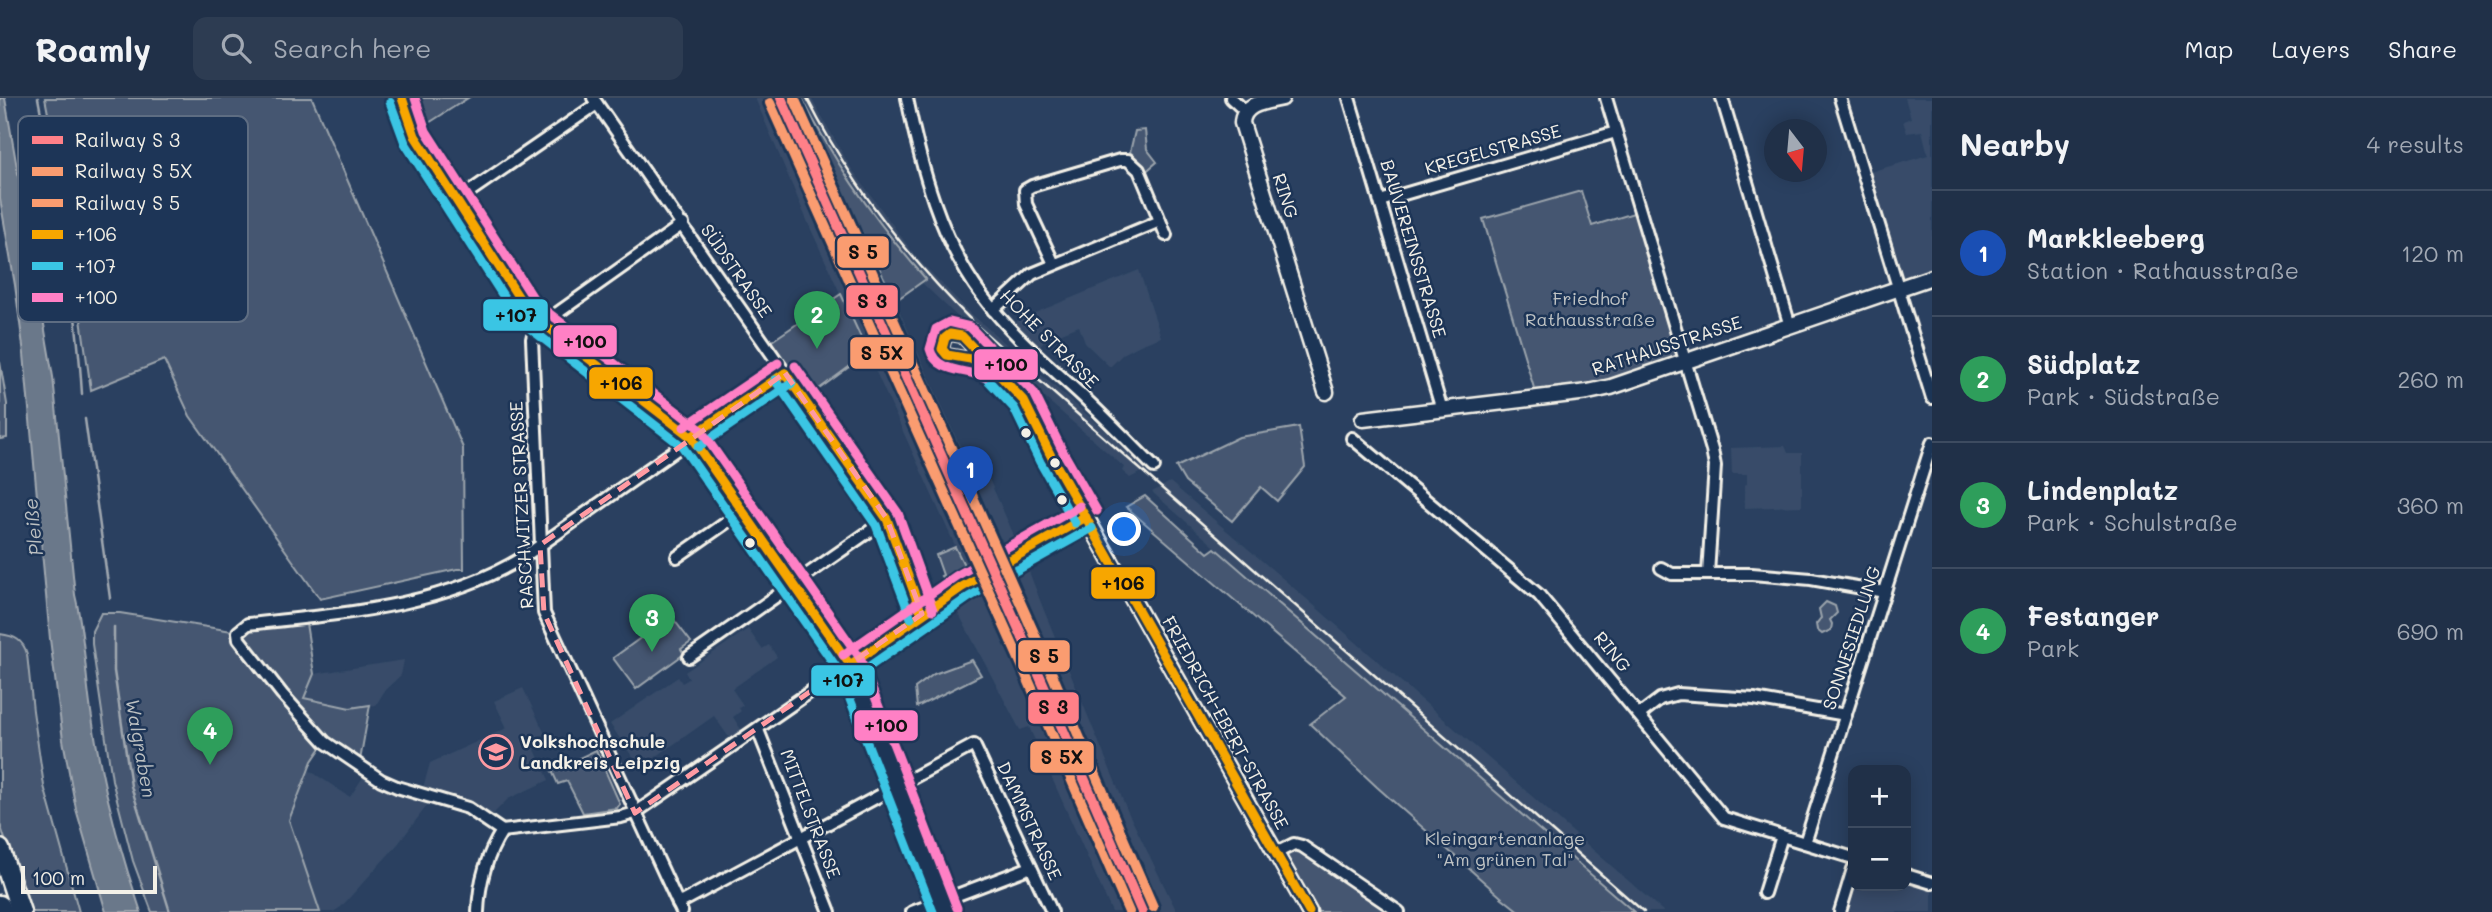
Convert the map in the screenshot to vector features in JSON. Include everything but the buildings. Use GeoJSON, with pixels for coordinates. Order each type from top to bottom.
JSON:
{"type":"FeatureCollection","features":[{"type":"Feature","properties":{"kind":"highway"},"geometry":{"type":"LineString","coordinates":[[0,849],[21,912]]}},
{"type":"Feature","properties":{"kind":"highway"},"geometry":{"type":"LineString","coordinates":[[0,905],[2,912]]}},
{"type":"Feature","properties":{"kind":"main road"},"geometry":{"type":"LineString","coordinates":[[402,98],[415,136],[528,312],[691,437],[850,665],[944,906]]}},
{"type":"Feature","properties":{"kind":"street","name":"HOHE STRASSE"},"geometry":{"type":"LineString","coordinates":[[907,98],[915,137],[943,225],[967,272],[993,310],[1016,335],[1154,467]]}},
{"type":"Feature","properties":{"kind":"street"},"geometry":{"type":"LineString","coordinates":[[1231,98],[1245,111],[1282,98]]}},
{"type":"Feature","properties":{"kind":"street","name":"BAUVEREINSSTRASSE"},"geometry":{"type":"LineString","coordinates":[[1349,98],[1443,410]]}},
{"type":"Feature","properties":{"kind":"street"},"geometry":{"type":"LineString","coordinates":[[1606,98],[1715,466],[1708,574]]}},
{"type":"Feature","properties":{"kind":"street"},"geometry":{"type":"LineString","coordinates":[[1721,98],[1790,326]]}},
{"type":"Feature","properties":{"kind":"street"},"geometry":{"type":"LineString","coordinates":[[1840,98],[1932,398]]}},
{"type":"Feature","properties":{"kind":"street"},"geometry":{"type":"LineString","coordinates":[[456,201],[595,101]]}},
{"type":"Feature","properties":{"kind":"street","name":"SÜDSTRASSE"},"geometry":{"type":"LineString","coordinates":[[595,101],[887,519],[922,614]]}},
{"type":"Feature","properties":{"kind":"street","name":"RING"},"geometry":{"type":"LineString","coordinates":[[1245,111],[1242,120],[1244,129],[1326,392]]}},
{"type":"Feature","properties":{"kind":"street","name":"KREGELSTRASSE"},"geometry":{"type":"LineString","coordinates":[[1380,201],[1616,132]]}},
{"type":"Feature","properties":{"kind":"street"},"geometry":{"type":"LineString","coordinates":[[1054,264],[1024,198],[1025,190],[1128,160],[1139,170],[1166,235]]}},
{"type":"Feature","properties":{"kind":"street"},"geometry":{"type":"LineString","coordinates":[[993,310],[1032,274],[1160,221]]}},
{"type":"Feature","properties":{"kind":"street"},"geometry":{"type":"LineString","coordinates":[[539,322],[683,224]]}},
{"type":"Feature","properties":{"kind":"street","name":"RATHAUSSTRASSE"},"geometry":{"type":"LineString","coordinates":[[1363,419],[1611,387],[1930,278]]}},
{"type":"Feature","properties":{"kind":"street","name":"RASCHWITZER STRASSE"},"geometry":{"type":"LineString","coordinates":[[539,322],[531,339],[544,612],[680,908]]}},
{"type":"Feature","properties":{"kind":"street"},"geometry":{"type":"LineString","coordinates":[[785,373],[506,566],[448,591],[364,610],[248,624],[238,632],[239,639],[282,694],[325,742],[397,788],[468,808],[502,831],[635,813],[962,587],[1086,517],[1051,456],[1031,411],[989,366]]}},
{"type":"Feature","properties":{"kind":"street","name":"RING"},"geometry":{"type":"LineString","coordinates":[[1352,438],[1539,594],[1724,818],[1848,856]]}},
{"type":"Feature","properties":{"kind":"street","name":"SONNESIEDLUNG"},"geometry":{"type":"LineString","coordinates":[[1805,843],[1932,443]]}},
{"type":"Feature","properties":{"kind":"street"},"geometry":{"type":"LineString","coordinates":[[677,556],[743,511]]}},
{"type":"Feature","properties":{"kind":"street","name":"FRIEDRICH-EBERT-STRASSE"},"geometry":{"type":"LineString","coordinates":[[1086,517],[1309,912]]}},
{"type":"Feature","properties":{"kind":"street"},"geometry":{"type":"LineString","coordinates":[[689,657],[887,519]]}},
{"type":"Feature","properties":{"kind":"street"},"geometry":{"type":"LineString","coordinates":[[1661,568],[1672,574],[1750,574],[1801,578],[1885,592]]}},
{"type":"Feature","properties":{"kind":"street"},"geometry":{"type":"LineString","coordinates":[[1639,715],[1660,699],[1678,694],[1754,699],[1846,715]]}},
{"type":"Feature","properties":{"kind":"street","name":"MITTELSTRASSE"},"geometry":{"type":"LineString","coordinates":[[758,730],[830,912]]}},
{"type":"Feature","properties":{"kind":"street","name":"DAMMSTRASSE"},"geometry":{"type":"LineString","coordinates":[[898,786],[974,745],[1052,912]]}},
{"type":"Feature","properties":{"kind":"street"},"geometry":{"type":"LineString","coordinates":[[680,908],[898,786]]}},
{"type":"Feature","properties":{"kind":"street"},"geometry":{"type":"LineString","coordinates":[[478,912],[478,893],[484,870],[492,846],[502,831]]}},
{"type":"Feature","properties":{"kind":"street"},"geometry":{"type":"LineString","coordinates":[[1764,893],[1782,836]]}},
{"type":"Feature","properties":{"kind":"street"},"geometry":{"type":"LineString","coordinates":[[1276,853],[1294,844],[1302,846],[1399,912]]}},
{"type":"Feature","properties":{"kind":"street"},"geometry":{"type":"LineString","coordinates":[[912,912],[944,906],[1031,867]]}},
{"type":"Feature","properties":{"kind":"street"},"geometry":{"type":"LineString","coordinates":[[1911,877],[1932,883]]}},
{"type":"Feature","properties":{"kind":"street"},"geometry":{"type":"LineString","coordinates":[[1840,912],[1848,886]]}},
{"type":"Feature","properties":{"kind":"highlighted area"},"geometry":{"type":"Polygon","coordinates":[[[785,373],[887,519],[922,614],[635,813],[544,613],[540,545],[785,373]]]}},
{"type":"Feature","properties":{"kind":"shaded area"},"geometry":{"type":"Polygon","coordinates":[[[0,98],[5,98],[18,174],[18,308],[15,285],[0,199],[0,98]]]}},
{"type":"Feature","properties":{"kind":"shaded area"},"geometry":{"type":"Polygon","coordinates":[[[755,98],[811,98],[851,168],[916,257],[969,312],[1145,465],[1145,470],[1130,478],[1122,471],[1124,467],[1021,377],[921,282],[895,301],[963,453],[980,459],[1013,533],[1013,542],[1005,547],[1001,538],[994,541],[1000,557],[992,561],[985,547],[980,550],[986,564],[982,567],[975,553],[968,557],[974,571],[968,574],[809,225],[755,98]]]}},
{"type":"Feature","properties":{"kind":"shaded area"},"geometry":{"type":"Polygon","coordinates":[[[1905,98],[1932,98],[1932,277],[1899,289],[1863,174],[1928,155],[1922,131],[1907,133],[1903,121],[1911,118],[1905,98]]]}},
{"type":"Feature","properties":{"kind":"shaded area"},"geometry":{"type":"Polygon","coordinates":[[[1139,270],[1161,337],[1123,354],[1110,367],[1085,343],[1079,326],[1045,340],[1035,352],[1008,326],[1030,315],[1139,270]]]}},
{"type":"Feature","properties":{"kind":"shaded area"},"geometry":{"type":"Polygon","coordinates":[[[20,322],[44,322],[53,377],[75,595],[96,743],[112,816],[141,912],[106,912],[76,809],[63,740],[50,639],[20,322]]]}},
{"type":"Feature","properties":{"kind":"shaded area"},"geometry":{"type":"Polygon","coordinates":[[[1785,446],[1788,453],[1802,453],[1802,506],[1745,508],[1744,485],[1747,484],[1747,474],[1732,474],[1731,448],[1785,446]]]}},
{"type":"Feature","properties":{"kind":"shaded area"},"geometry":{"type":"Polygon","coordinates":[[[1170,482],[1664,912],[1634,912],[1152,492],[1170,482]]]}},
{"type":"Feature","properties":{"kind":"shaded area"},"geometry":{"type":"Polygon","coordinates":[[[1025,561],[1127,810],[1177,912],[1112,912],[1029,727],[1020,730],[953,603],[980,586],[986,599],[991,597],[994,595],[988,582],[992,579],[999,592],[1005,589],[999,576],[1006,572],[1012,584],[1019,580],[1014,567],[1025,561]]]}},
{"type":"Feature","properties":{"kind":"shaded area"},"geometry":{"type":"Polygon","coordinates":[[[748,629],[762,649],[769,645],[777,657],[732,689],[743,705],[739,708],[741,711],[733,717],[742,731],[730,739],[714,716],[640,768],[610,724],[678,677],[682,683],[689,679],[685,672],[748,629]]]}},
{"type":"Feature","properties":{"kind":"shaded area"},"geometry":{"type":"Polygon","coordinates":[[[404,660],[401,675],[385,690],[376,705],[350,708],[303,698],[314,674],[404,660]]]}},
{"type":"Feature","properties":{"kind":"shaded area"},"geometry":{"type":"Polygon","coordinates":[[[523,688],[545,734],[531,741],[549,780],[508,799],[495,812],[491,823],[430,798],[398,844],[341,907],[333,912],[320,912],[289,820],[309,770],[350,797],[367,771],[421,795],[430,763],[507,728],[494,701],[523,688]]]}},
{"type":"Feature","properties":{"kind":"shaded area"},"geometry":{"type":"Polygon","coordinates":[[[1911,877],[1932,883],[1932,912],[1840,912],[1850,891],[1911,891],[1911,877]]]}},
{"type":"Feature","properties":{"kind":"green space"},"geometry":{"type":"Polygon","coordinates":[[[45,98],[312,98],[463,448],[464,569],[320,599],[190,416],[164,360],[91,390],[81,322],[248,322],[248,116],[48,116],[45,98]]]}},
{"type":"Feature","properties":{"kind":"green space"},"geometry":{"type":"Polygon","coordinates":[[[402,98],[468,98],[413,133],[402,98]]]}},
{"type":"Feature","properties":{"kind":"green space"},"geometry":{"type":"Polygon","coordinates":[[[796,98],[802,98],[828,146],[874,215],[926,279],[895,301],[877,258],[873,255],[796,98]]]}},
{"type":"Feature","properties":{"kind":"green space"},"geometry":{"type":"Polygon","coordinates":[[[1145,130],[1147,149],[1157,162],[1144,173],[1139,161],[1130,152],[1135,131],[1145,130]]]}},
{"type":"Feature","properties":{"kind":"green space","name":"Friedhof Rathausstraße"},"geometry":{"type":"Polygon","coordinates":[[[1581,191],[1592,226],[1640,211],[1686,362],[1537,398],[1483,219],[1581,191]]]}},
{"type":"Feature","properties":{"kind":"green space"},"geometry":{"type":"Polygon","coordinates":[[[841,294],[868,353],[804,400],[766,345],[841,294]]]}},
{"type":"Feature","properties":{"kind":"green space"},"geometry":{"type":"Polygon","coordinates":[[[0,362],[7,404],[7,438],[0,439],[0,362]]]}},
{"type":"Feature","properties":{"kind":"green space"},"geometry":{"type":"Polygon","coordinates":[[[1299,427],[1305,467],[1277,501],[1261,487],[1232,521],[1185,482],[1176,467],[1239,437],[1299,427]]]}},
{"type":"Feature","properties":{"kind":"green space","name":"Kleingartenanlage \"Am grünen Tal\""},"geometry":{"type":"Polygon","coordinates":[[[1145,496],[1208,553],[1215,548],[1634,912],[1520,912],[1501,897],[1310,724],[1346,696],[1126,507],[1145,496]]]}},
{"type":"Feature","properties":{"kind":"green space"},"geometry":{"type":"Polygon","coordinates":[[[955,547],[972,581],[954,593],[941,576],[943,575],[936,555],[955,547]]]}},
{"type":"Feature","properties":{"kind":"green space"},"geometry":{"type":"Polygon","coordinates":[[[1826,602],[1835,606],[1837,613],[1830,620],[1831,630],[1822,634],[1817,630],[1816,624],[1821,618],[1819,609],[1826,602]]]}},
{"type":"Feature","properties":{"kind":"green space"},"geometry":{"type":"Polygon","coordinates":[[[101,613],[120,613],[238,632],[242,627],[305,617],[314,674],[304,698],[350,708],[370,705],[359,766],[325,742],[312,761],[289,820],[320,912],[152,912],[133,861],[112,780],[92,644],[92,631],[101,613]]]}},
{"type":"Feature","properties":{"kind":"green space"},"geometry":{"type":"Polygon","coordinates":[[[671,616],[691,642],[681,649],[684,654],[636,689],[613,658],[671,616]]]}},
{"type":"Feature","properties":{"kind":"green space"},"geometry":{"type":"Polygon","coordinates":[[[0,634],[18,640],[27,654],[44,786],[79,912],[29,912],[0,824],[0,634]]]}},
{"type":"Feature","properties":{"kind":"green space"},"geometry":{"type":"Polygon","coordinates":[[[972,660],[981,675],[917,707],[915,688],[934,674],[972,660]]]}},
{"type":"Feature","properties":{"kind":"green space"},"geometry":{"type":"Polygon","coordinates":[[[596,750],[620,804],[617,808],[583,813],[567,781],[558,784],[552,771],[596,750]]]}},
{"type":"Feature","properties":{"kind":"green space"},"geometry":{"type":"Polygon","coordinates":[[[1291,844],[1399,912],[1309,912],[1276,853],[1291,844]]]}},
{"type":"Feature","properties":{"kind":"waterway","name":"Walgraben"},"geometry":{"type":"LineString","coordinates":[[38,98],[41,116]]}},
{"type":"Feature","properties":{"kind":"waterway","name":"Walgraben"},"geometry":{"type":"LineString","coordinates":[[75,322],[82,394]]}},
{"type":"Feature","properties":{"kind":"waterway","name":"Walgraben"},"geometry":{"type":"LineString","coordinates":[[85,419],[110,598]]}},
{"type":"Feature","properties":{"kind":"waterway","name":"Walgraben"},"geometry":{"type":"LineString","coordinates":[[114,627],[114,671],[131,786],[170,912]]}},
{"type":"Feature","properties":{"kind":"railway"},"geometry":{"type":"LineString","coordinates":[[769,98],[1130,912]]}},
{"type":"Feature","properties":{"kind":"railway"},"geometry":{"type":"LineString","coordinates":[[807,98],[842,160],[882,218],[926,272],[975,324],[1644,912]]}},
{"type":"Feature","properties":{"kind":"transit line","name":"+106"},"geometry":{"type":"LineString","coordinates":[[402,98],[415,136],[528,312],[691,437],[850,665]]}},
{"type":"Feature","properties":{"kind":"transit line","name":"+100"},"geometry":{"type":"LineString","coordinates":[[415,98],[426,131],[537,304],[700,429],[860,658],[957,908]]}},
{"type":"Feature","properties":{"kind":"transit line"},"geometry":{"type":"LineString","coordinates":[[781,98],[1031,656],[1142,912]]}},
{"type":"Feature","properties":{"kind":"transit line"},"geometry":{"type":"LineString","coordinates":[[794,98],[1042,651],[1153,907]]}},
{"type":"Feature","properties":{"kind":"transit line","name":"+107"},"geometry":{"type":"LineString","coordinates":[[390,102],[405,143],[518,319],[682,446],[839,671],[933,912]]}},
{"type":"Feature","properties":{"kind":"transit line"},"geometry":{"type":"LineString","coordinates":[[770,103],[1020,661],[1129,912]]}},
{"type":"Feature","properties":{"kind":"transit line","name":"+100"},"geometry":{"type":"LineString","coordinates":[[984,377],[952,369],[938,362],[930,349],[936,329],[949,322],[970,327],[1034,393],[1062,450],[1097,511]]}},
{"type":"Feature","properties":{"kind":"transit line","name":"+106"},"geometry":{"type":"LineString","coordinates":[[989,366],[976,360],[947,355],[942,349],[945,338],[950,334],[962,336],[1024,401],[1051,456],[1309,912]]}},
{"type":"Feature","properties":{"kind":"transit line","name":"+100"},"geometry":{"type":"LineString","coordinates":[[684,427],[778,363]]}},
{"type":"Feature","properties":{"kind":"transit line","name":"+100"},"geometry":{"type":"LineString","coordinates":[[795,366],[898,513],[933,610]]}},
{"type":"Feature","properties":{"kind":"transit line","name":"+106"},"geometry":{"type":"LineString","coordinates":[[785,373],[887,519],[922,614]]}},
{"type":"Feature","properties":{"kind":"transit line","name":"+106"},"geometry":{"type":"LineString","coordinates":[[691,437],[785,373]]}},
{"type":"Feature","properties":{"kind":"transit line","name":"+107"},"geometry":{"type":"LineString","coordinates":[[985,377],[1014,408],[1040,462],[1075,523]]}},
{"type":"Feature","properties":{"kind":"transit line","name":"+107"},"geometry":{"type":"LineString","coordinates":[[775,380],[876,525],[911,618]]}},
{"type":"Feature","properties":{"kind":"transit line","name":"+107"},"geometry":{"type":"LineString","coordinates":[[698,447],[792,383]]}},
{"type":"Feature","properties":{"kind":"transit line","name":"+100"},"geometry":{"type":"LineString","coordinates":[[843,655],[956,576],[1080,506]]}},
{"type":"Feature","properties":{"kind":"transit line","name":"+106"},"geometry":{"type":"LineString","coordinates":[[850,665],[962,587],[1086,517]]}},
{"type":"Feature","properties":{"kind":"transit line","name":"+107"},"geometry":{"type":"LineString","coordinates":[[857,675],[969,597],[1092,528]]}},
{"type":"Feature","properties":{"kind":"place","name":"Südplatz"},"geometry":{"type":"Point","coordinates":[817,349]}},
{"type":"Feature","properties":{"kind":"place","name":"Markkleeberg"},"geometry":{"type":"Point","coordinates":[970,504]}},
{"type":"Feature","properties":{"kind":"place","name":"Lindenplatz"},"geometry":{"type":"Point","coordinates":[652,652]}},
{"type":"Feature","properties":{"kind":"place","name":"Volkshochschule Landkreis Leipzig"},"geometry":{"type":"Point","coordinates":[496,752]}},
{"type":"Feature","properties":{"kind":"place","name":"Festanger"},"geometry":{"type":"Point","coordinates":[210,765]}},
{"type":"Feature","properties":{"kind":"water label","name":"Pleiße"},"geometry":{"type":"Point","coordinates":[33,527]}}]}
